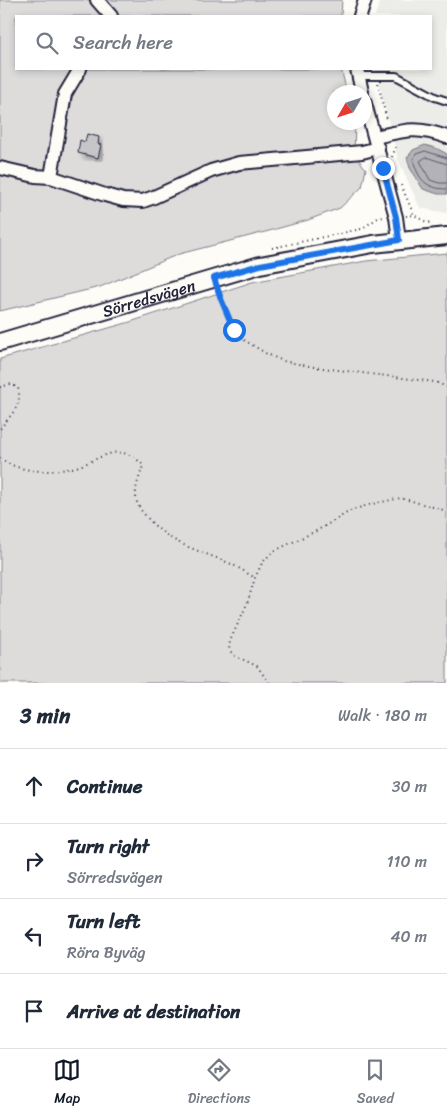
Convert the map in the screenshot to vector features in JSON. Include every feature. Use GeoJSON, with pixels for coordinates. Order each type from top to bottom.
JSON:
{"type":"FeatureCollection","features":[{"type":"Feature","properties":{"kind":"street"},"geometry":{"type":"LineString","coordinates":[[97,0],[110,15]]}},
{"type":"Feature","properties":{"kind":"street"},"geometry":{"type":"LineString","coordinates":[[360,15],[365,0]]}},
{"type":"Feature","properties":{"kind":"street"},"geometry":{"type":"LineString","coordinates":[[51,176],[65,94],[79,70]]}},
{"type":"Feature","properties":{"kind":"street"},"geometry":{"type":"LineString","coordinates":[[358,72],[361,85]]}},
{"type":"Feature","properties":{"kind":"street"},"geometry":{"type":"LineString","coordinates":[[372,128],[396,217],[399,240]]}},
{"type":"Feature","properties":{"kind":"street"},"geometry":{"type":"LineString","coordinates":[[0,168],[35,176],[51,176],[123,200],[143,201],[154,198],[211,171],[239,163],[362,152],[376,142],[412,129],[430,131],[447,137]]}},
{"type":"Feature","properties":{"kind":"street","name":"Sörredsvägen"},"geometry":{"type":"LineString","coordinates":[[0,342],[260,265],[399,240],[447,236]]}},
{"type":"Feature","properties":{"kind":"lane"},"geometry":{"type":"LineString","coordinates":[[358,72],[376,76],[396,76],[435,97],[447,101]]}},
{"type":"Feature","properties":{"kind":"path"},"geometry":{"type":"LineString","coordinates":[[376,76],[386,117],[391,124]]}},
{"type":"Feature","properties":{"kind":"path"},"geometry":{"type":"LineString","coordinates":[[392,162],[392,154],[403,139]]}},
{"type":"Feature","properties":{"kind":"path"},"geometry":{"type":"LineString","coordinates":[[399,180],[414,215]]}},
{"type":"Feature","properties":{"kind":"path"},"geometry":{"type":"LineString","coordinates":[[214,278],[234,330],[244,340],[266,354],[283,361],[314,367],[435,382],[447,388]]}},
{"type":"Feature","properties":{"kind":"path"},"geometry":{"type":"LineString","coordinates":[[0,387],[11,384],[18,388],[20,397],[17,407],[0,429]]}},
{"type":"Feature","properties":{"kind":"path"},"geometry":{"type":"LineString","coordinates":[[0,458],[25,470],[44,471],[73,468],[104,455],[118,452],[134,456],[143,465],[137,485],[138,507],[153,524],[166,536],[177,542],[232,564],[255,578]]}},
{"type":"Feature","properties":{"kind":"path"},"geometry":{"type":"LineString","coordinates":[[269,683],[257,666],[235,656],[229,650],[230,641],[247,604],[255,578],[262,563],[272,552],[289,542],[318,530],[352,510],[372,504],[401,498],[447,511]]}},
{"type":"Feature","properties":{"kind":"shaded area"},"geometry":{"type":"Polygon","coordinates":[[[0,0],[342,0],[341,15],[15,15],[15,70],[341,70],[345,85],[327,85],[327,130],[355,130],[354,154],[366,169],[362,187],[340,208],[308,220],[179,254],[100,287],[0,311],[0,0]]]}},
{"type":"Feature","properties":{"kind":"shaded area"},"geometry":{"type":"Polygon","coordinates":[[[380,0],[447,0],[447,213],[420,208],[398,159],[375,70],[432,70],[432,15],[375,15],[380,0]]]}},
{"type":"Feature","properties":{"kind":"shaded area"},"geometry":{"type":"Polygon","coordinates":[[[447,253],[447,683],[0,683],[0,359],[130,322],[252,282],[366,261],[447,253]]]}},
{"type":"Feature","properties":{"kind":"water"},"geometry":{"type":"Polygon","coordinates":[[[425,145],[447,154],[447,194],[438,194],[423,189],[410,168],[407,158],[413,150],[425,145]]]}},
{"type":"Feature","properties":{"kind":"building"},"geometry":{"type":"Polygon","coordinates":[[[87,134],[99,137],[98,144],[101,145],[98,158],[78,153],[80,140],[85,142],[87,134]]]}},
{"type":"Feature","properties":{"kind":"route"},"geometry":{"type":"LineString","coordinates":[[234,330],[214,278],[260,265],[399,240],[396,217],[383,168]]}}]}
